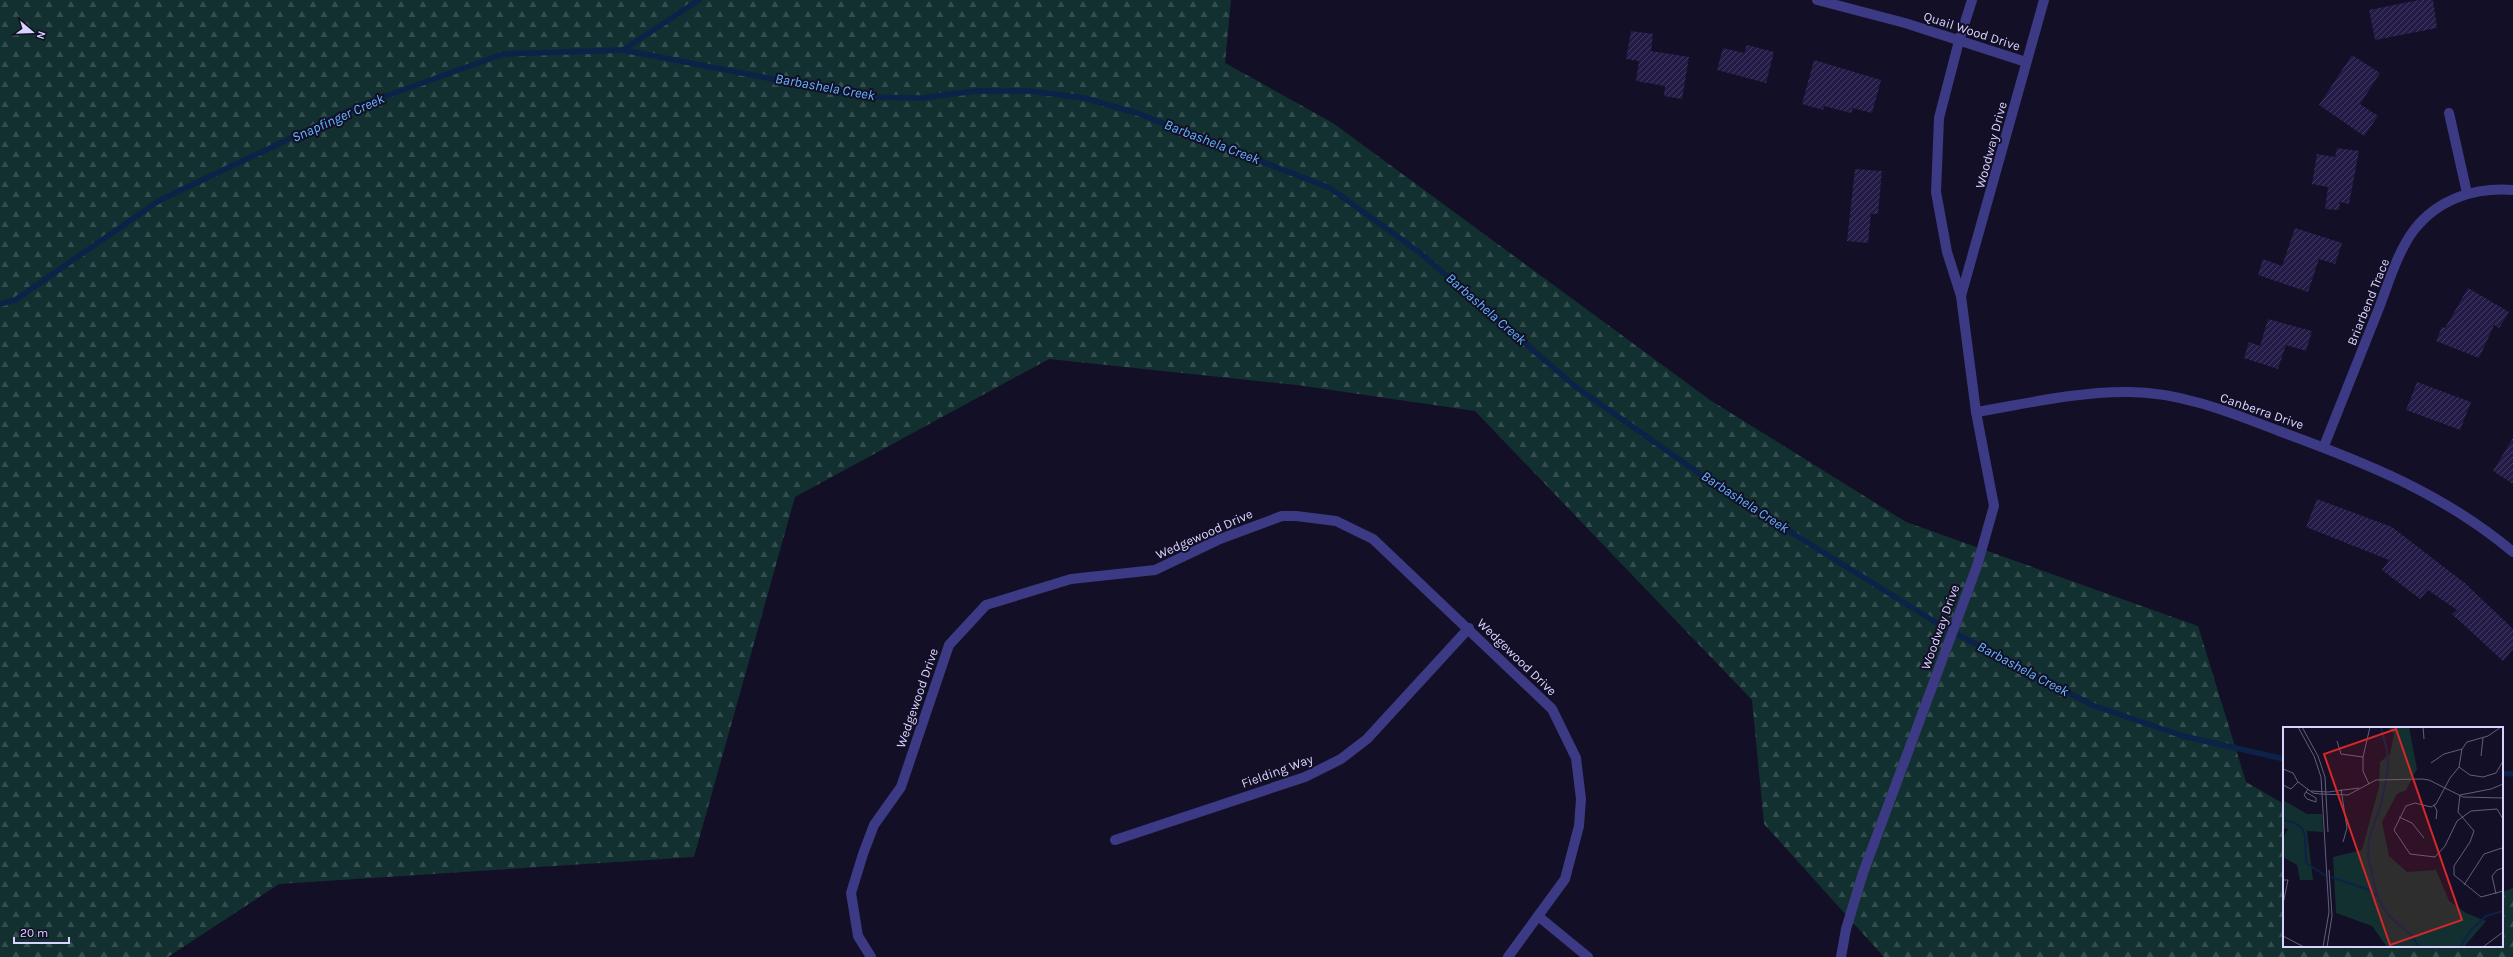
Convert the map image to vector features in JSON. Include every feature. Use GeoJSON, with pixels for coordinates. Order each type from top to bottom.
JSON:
{"type":"FeatureCollection","features":[{"type":"Feature","properties":{"kind":"street","name":"Quail Wood Drive"},"geometry":{"type":"LineString","coordinates":[[1817,0],[1905,23],[2026,62]]}},
{"type":"Feature","properties":{"kind":"street","name":"Woodway Drive"},"geometry":{"type":"LineString","coordinates":[[1841,957],[1846,929],[1879,828],[1977,566],[1994,506],[1976,412],[1961,296],[1947,252],[1936,192],[1939,118],[1959,41],[1972,0]]}},
{"type":"Feature","properties":{"kind":"street","name":"Woodway Drive"},"geometry":{"type":"LineString","coordinates":[[1961,296],[2044,0]]}},
{"type":"Feature","properties":{"kind":"street"},"geometry":{"type":"LineString","coordinates":[[2449,113],[2467,193]]}},
{"type":"Feature","properties":{"kind":"street","name":"Briarbend Trace"},"geometry":{"type":"LineString","coordinates":[[2324,446],[2394,268],[2414,230],[2442,204],[2467,193],[2494,188],[2513,190]]}},
{"type":"Feature","properties":{"kind":"street","name":"Canberra Drive"},"geometry":{"type":"LineString","coordinates":[[1976,412],[2079,395],[2125,392],[2152,393],[2180,398],[2235,414],[2324,446],[2448,504],[2513,552]]}},
{"type":"Feature","properties":{"kind":"street","name":"Wedgewood Drive"},"geometry":{"type":"LineString","coordinates":[[871,957],[858,936],[851,893],[863,854],[874,825],[901,787],[949,645],[986,605],[1071,579],[1155,570],[1220,539],[1282,516],[1296,516],[1336,522],[1373,539],[1469,628],[1552,709],[1576,758],[1581,799],[1579,826],[1565,879],[1508,957]]}},
{"type":"Feature","properties":{"kind":"street","name":"Fielding Way"},"geometry":{"type":"LineString","coordinates":[[1114,840],[1305,777],[1341,758],[1367,739],[1469,628]]}},
{"type":"Feature","properties":{"kind":"street"},"geometry":{"type":"LineString","coordinates":[[1538,916],[1588,957]]}},
{"type":"Feature","properties":{"kind":"green space"},"geometry":{"type":"Polygon","coordinates":[[[0,0],[1231,0],[1225,63],[1333,123],[1710,400],[1906,522],[2198,626],[2246,782],[2283,803],[2283,947],[2503,947],[2503,892],[2513,888],[2513,957],[1884,957],[1764,824],[1752,700],[1475,411],[1297,385],[1049,359],[795,497],[694,857],[279,884],[168,957],[0,957],[0,0]]]}},
{"type":"Feature","properties":{"kind":"building"},"geometry":{"type":"Polygon","coordinates":[[[2419,0],[2433,0],[2437,28],[2375,40],[2369,10],[2419,0]]]}},
{"type":"Feature","properties":{"kind":"building"},"geometry":{"type":"Polygon","coordinates":[[[1631,31],[1653,34],[1651,51],[1689,57],[1682,99],[1664,96],[1665,86],[1636,81],[1639,61],[1626,59],[1631,31]]]}},
{"type":"Feature","properties":{"kind":"building"},"geometry":{"type":"Polygon","coordinates":[[[1747,45],[1774,52],[1766,83],[1717,70],[1723,48],[1744,53],[1747,45]]]}},
{"type":"Feature","properties":{"kind":"building"},"geometry":{"type":"Polygon","coordinates":[[[2352,55],[2380,73],[2360,104],[2378,116],[2364,136],[2319,105],[2352,55]]]}},
{"type":"Feature","properties":{"kind":"building"},"geometry":{"type":"Polygon","coordinates":[[[1814,60],[1881,80],[1872,113],[1853,108],[1851,113],[1824,106],[1823,110],[1802,104],[1814,60]]]}},
{"type":"Feature","properties":{"kind":"building"},"geometry":{"type":"Polygon","coordinates":[[[2337,148],[2359,151],[2349,204],[2340,202],[2339,210],[2325,209],[2328,187],[2312,184],[2317,154],[2335,157],[2337,148]]]}},
{"type":"Feature","properties":{"kind":"building"},"geometry":{"type":"Polygon","coordinates":[[[1855,169],[1882,171],[1878,214],[1871,214],[1868,243],[1847,241],[1855,169]]]}},
{"type":"Feature","properties":{"kind":"building"},"geometry":{"type":"Polygon","coordinates":[[[2295,228],[2342,243],[2335,264],[2319,259],[2308,292],[2258,275],[2263,259],[2282,266],[2295,228]]]}},
{"type":"Feature","properties":{"kind":"building"},"geometry":{"type":"Polygon","coordinates":[[[2468,288],[2509,312],[2499,328],[2494,325],[2479,358],[2436,341],[2442,327],[2445,328],[2468,288]]]}},
{"type":"Feature","properties":{"kind":"building"},"geometry":{"type":"Polygon","coordinates":[[[2268,319],[2312,331],[2306,351],[2286,345],[2278,369],[2244,358],[2249,342],[2260,346],[2268,319]]]}},
{"type":"Feature","properties":{"kind":"building"},"geometry":{"type":"Polygon","coordinates":[[[2417,382],[2471,402],[2460,430],[2406,410],[2417,382]]]}},
{"type":"Feature","properties":{"kind":"building"},"geometry":{"type":"Polygon","coordinates":[[[2513,438],[2513,484],[2493,471],[2513,438]]]}},
{"type":"Feature","properties":{"kind":"building"},"geometry":{"type":"Polygon","coordinates":[[[2317,499],[2392,527],[2466,584],[2513,629],[2513,649],[2503,661],[2452,614],[2457,610],[2428,590],[2420,599],[2382,570],[2389,560],[2306,527],[2317,499]]]}},
{"type":"Feature","properties":{"kind":"waterway","name":"Snapfinger Creek"},"geometry":{"type":"LineString","coordinates":[[0,304],[15,300],[160,200],[361,105],[503,54],[623,50],[699,0]]}},
{"type":"Feature","properties":{"kind":"waterway","name":"Barbashela Creek"},"geometry":{"type":"LineString","coordinates":[[623,50],[866,97],[921,98],[975,91],[1030,91],[1084,98],[1137,113],[1330,188],[1419,252],[1576,387],[1723,490],[1945,628],[2092,705],[2183,736],[2283,759]]}},
{"type":"Feature","properties":{"kind":"waterway","name":"Barbashela Creek"},"geometry":{"type":"LineString","coordinates":[[2503,773],[2513,774]]}}]}
